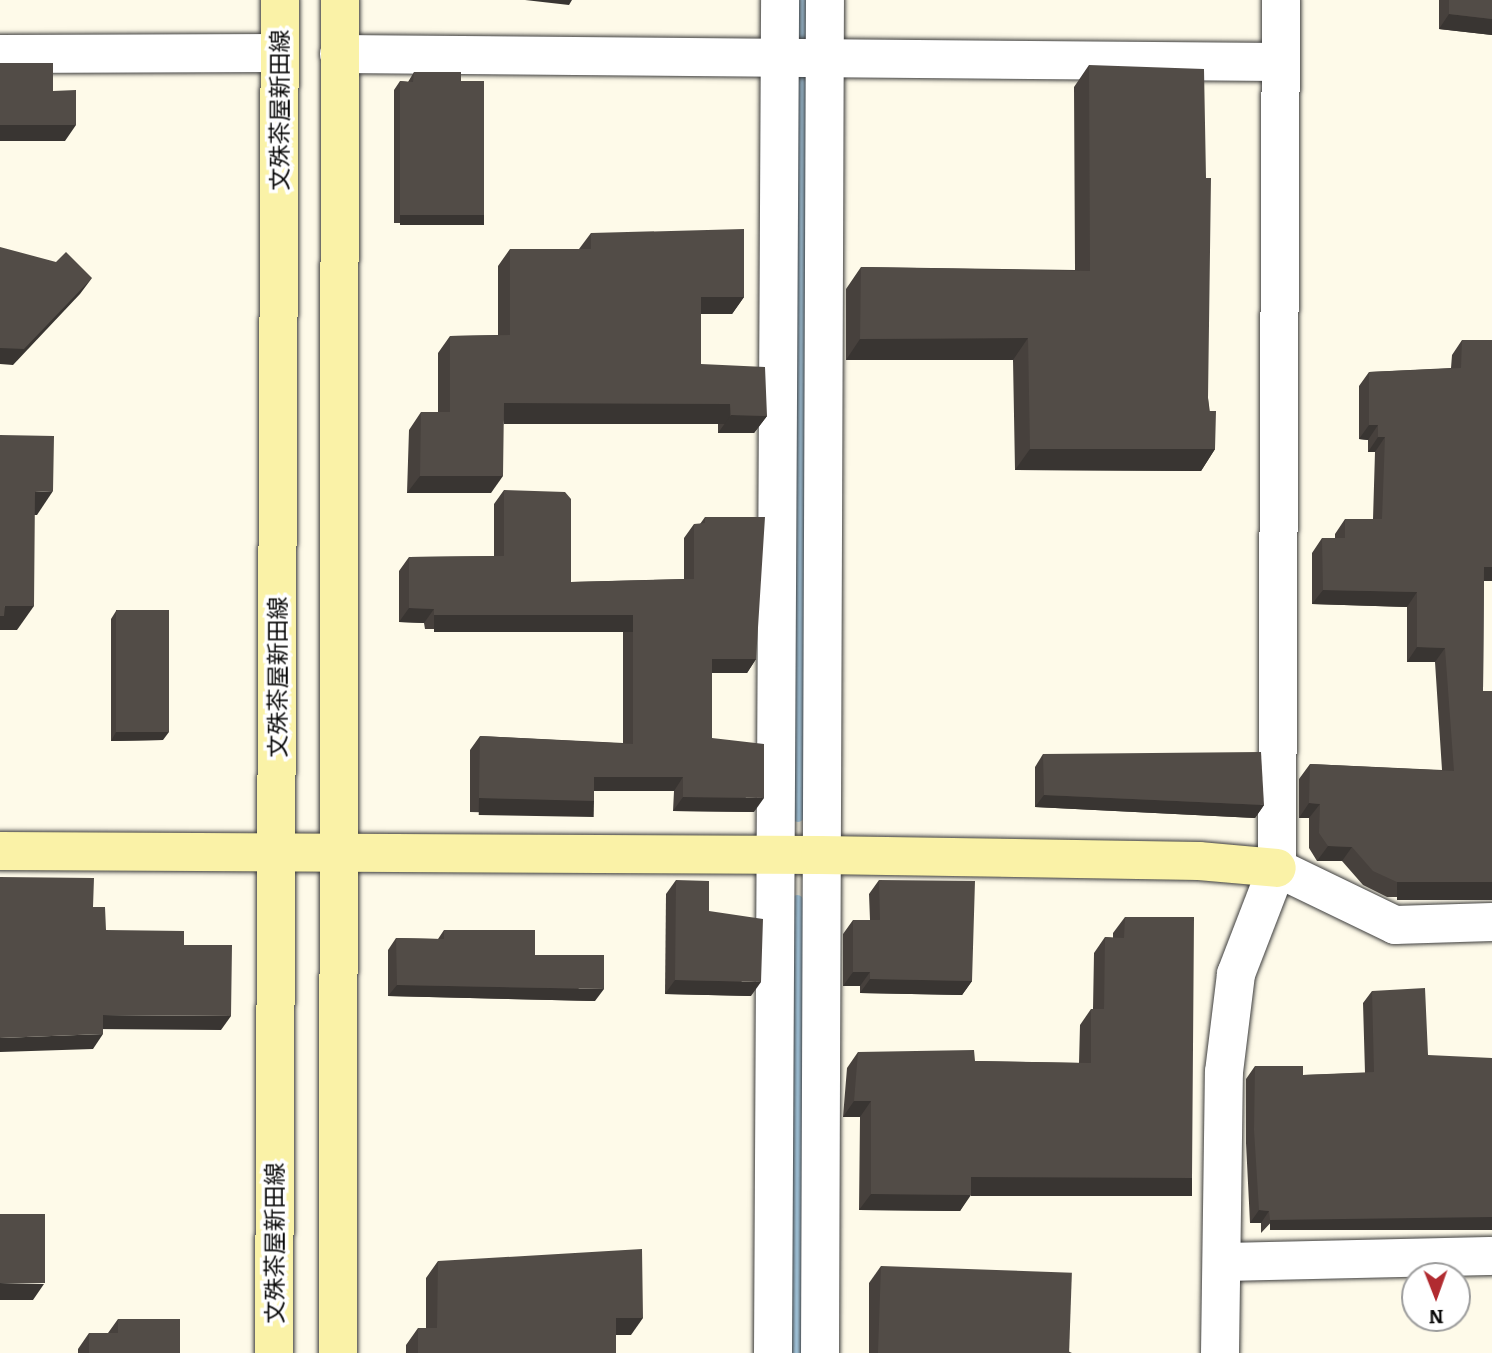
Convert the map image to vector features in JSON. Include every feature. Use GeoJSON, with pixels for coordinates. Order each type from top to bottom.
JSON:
{"type":"FeatureCollection","features":[{"type":"Feature","properties":{"kind":"main road","name":"文殊茶屋新田線"},"geometry":{"type":"LineString","coordinates":[[274,1353],[280,0]]}},
{"type":"Feature","properties":{"kind":"main road"},"geometry":{"type":"LineString","coordinates":[[338,1353],[340,0]]}},
{"type":"Feature","properties":{"kind":"main road"},"geometry":{"type":"LineString","coordinates":[[0,851],[338,849],[1199,860],[1277,869]]}},
{"type":"Feature","properties":{"kind":"street"},"geometry":{"type":"LineString","coordinates":[[773,1353],[780,0]]}},
{"type":"Feature","properties":{"kind":"street"},"geometry":{"type":"LineString","coordinates":[[820,1353],[825,0]]}},
{"type":"Feature","properties":{"kind":"street"},"geometry":{"type":"LineString","coordinates":[[1220,1353],[1224,1072],[1236,974],[1277,869],[1278,62],[1281,0]]}},
{"type":"Feature","properties":{"kind":"street"},"geometry":{"type":"LineString","coordinates":[[0,54],[280,52]]}},
{"type":"Feature","properties":{"kind":"street"},"geometry":{"type":"LineString","coordinates":[[339,54],[825,61],[1278,62]]}},
{"type":"Feature","properties":{"kind":"street"},"geometry":{"type":"LineString","coordinates":[[1277,869],[1395,925],[1492,922]]}},
{"type":"Feature","properties":{"kind":"street"},"geometry":{"type":"LineString","coordinates":[[1222,1262],[1492,1256]]}},
{"type":"Feature","properties":{"kind":"building"},"geometry":{"type":"Polygon","coordinates":[[[1449,0],[1492,0],[1492,19],[1449,14],[1449,0]]]}},
{"type":"Feature","properties":{"kind":"building"},"geometry":{"type":"Polygon","coordinates":[[[0,63],[53,63],[53,91],[76,90],[76,125],[0,125],[0,63]]]}},
{"type":"Feature","properties":{"kind":"building"},"geometry":{"type":"Polygon","coordinates":[[[1089,65],[1204,69],[1206,178],[1211,178],[1208,398],[1209,411],[1216,411],[1215,449],[1030,449],[1028,338],[860,339],[861,267],[1090,271],[1089,65]]]}},
{"type":"Feature","properties":{"kind":"building"},"geometry":{"type":"Polygon","coordinates":[[[414,72],[461,72],[461,81],[484,81],[484,215],[400,215],[400,81],[413,82],[414,72]]]}},
{"type":"Feature","properties":{"kind":"building"},"geometry":{"type":"Polygon","coordinates":[[[744,229],[744,297],[701,297],[701,364],[765,367],[767,416],[731,415],[730,404],[504,403],[503,476],[420,476],[421,412],[450,412],[450,336],[510,335],[510,249],[591,249],[591,233],[744,229]]]}},
{"type":"Feature","properties":{"kind":"building"},"geometry":{"type":"Polygon","coordinates":[[[0,247],[56,262],[66,252],[92,278],[24,349],[0,348],[0,247]]]}},
{"type":"Feature","properties":{"kind":"building"},"geometry":{"type":"Polygon","coordinates":[[[1462,340],[1492,340],[1492,567],[1484,567],[1483,691],[1492,691],[1492,882],[1397,882],[1373,871],[1352,847],[1328,846],[1319,833],[1320,804],[1309,803],[1310,764],[1454,771],[1445,648],[1417,647],[1417,592],[1323,590],[1322,538],[1345,538],[1345,519],[1382,519],[1385,437],[1378,437],[1378,425],[1369,425],[1369,372],[1461,368],[1462,340]]]}},
{"type":"Feature","properties":{"kind":"building"},"geometry":{"type":"Polygon","coordinates":[[[0,435],[54,436],[53,491],[35,492],[34,606],[5,606],[4,616],[0,616],[0,435]]]}},
{"type":"Feature","properties":{"kind":"building"},"geometry":{"type":"Polygon","coordinates":[[[504,490],[565,492],[571,499],[571,582],[694,579],[694,524],[705,523],[705,517],[765,517],[756,659],[712,659],[712,738],[764,744],[764,798],[683,797],[683,777],[594,777],[594,801],[479,798],[480,736],[633,744],[633,615],[434,615],[434,609],[409,608],[409,557],[504,556],[504,490]]]}},
{"type":"Feature","properties":{"kind":"building"},"geometry":{"type":"Polygon","coordinates":[[[116,610],[169,610],[169,732],[116,732],[116,610]]]}},
{"type":"Feature","properties":{"kind":"building"},"geometry":{"type":"Polygon","coordinates":[[[1261,752],[1264,805],[1044,795],[1043,754],[1261,752]]]}},
{"type":"Feature","properties":{"kind":"building"},"geometry":{"type":"Polygon","coordinates":[[[0,877],[94,878],[93,907],[105,907],[106,930],[184,931],[184,945],[232,945],[231,1016],[103,1015],[103,1034],[0,1038],[0,877]]]}},
{"type":"Feature","properties":{"kind":"building"},"geometry":{"type":"Polygon","coordinates":[[[676,880],[709,881],[709,911],[763,919],[761,982],[675,980],[676,880]]]}},
{"type":"Feature","properties":{"kind":"building"},"geometry":{"type":"Polygon","coordinates":[[[879,880],[975,881],[972,981],[870,979],[870,972],[853,972],[853,920],[880,920],[879,880]]]}},
{"type":"Feature","properties":{"kind":"building"},"geometry":{"type":"Polygon","coordinates":[[[1125,917],[1194,917],[1192,1178],[971,1177],[971,1195],[871,1194],[871,1101],[854,1101],[858,1052],[974,1050],[975,1061],[1091,1063],[1091,1009],[1104,1009],[1105,937],[1124,938],[1125,917]]]}},
{"type":"Feature","properties":{"kind":"building"},"geometry":{"type":"Polygon","coordinates":[[[444,930],[535,930],[535,955],[604,955],[604,989],[397,985],[396,938],[444,939],[444,930]]]}},
{"type":"Feature","properties":{"kind":"building"},"geometry":{"type":"Polygon","coordinates":[[[1425,988],[1428,1055],[1492,1058],[1492,1217],[1270,1220],[1269,1211],[1259,1210],[1254,1130],[1255,1066],[1303,1066],[1303,1075],[1374,1072],[1372,991],[1425,988]]]}},
{"type":"Feature","properties":{"kind":"building"},"geometry":{"type":"Polygon","coordinates":[[[0,1214],[45,1214],[45,1283],[0,1283],[0,1214]]]}},
{"type":"Feature","properties":{"kind":"building"},"geometry":{"type":"Polygon","coordinates":[[[642,1249],[643,1318],[616,1318],[616,1353],[418,1353],[418,1328],[437,1328],[438,1261],[642,1249]]]}},
{"type":"Feature","properties":{"kind":"building"},"geometry":{"type":"Polygon","coordinates":[[[881,1266],[1072,1273],[1069,1353],[878,1353],[881,1266]]]}},
{"type":"Feature","properties":{"kind":"building"},"geometry":{"type":"Polygon","coordinates":[[[118,1319],[180,1319],[180,1353],[89,1353],[89,1333],[118,1333],[118,1319]]]}},
{"type":"Feature","properties":{"kind":"waterway"},"geometry":{"type":"LineString","coordinates":[[802,0],[802,43]]}},
{"type":"Feature","properties":{"kind":"waterway"},"geometry":{"type":"LineString","coordinates":[[798,816],[802,79]]}},
{"type":"Feature","properties":{"kind":"waterway"},"geometry":{"type":"LineString","coordinates":[[795,1353],[797,901]]}}]}
